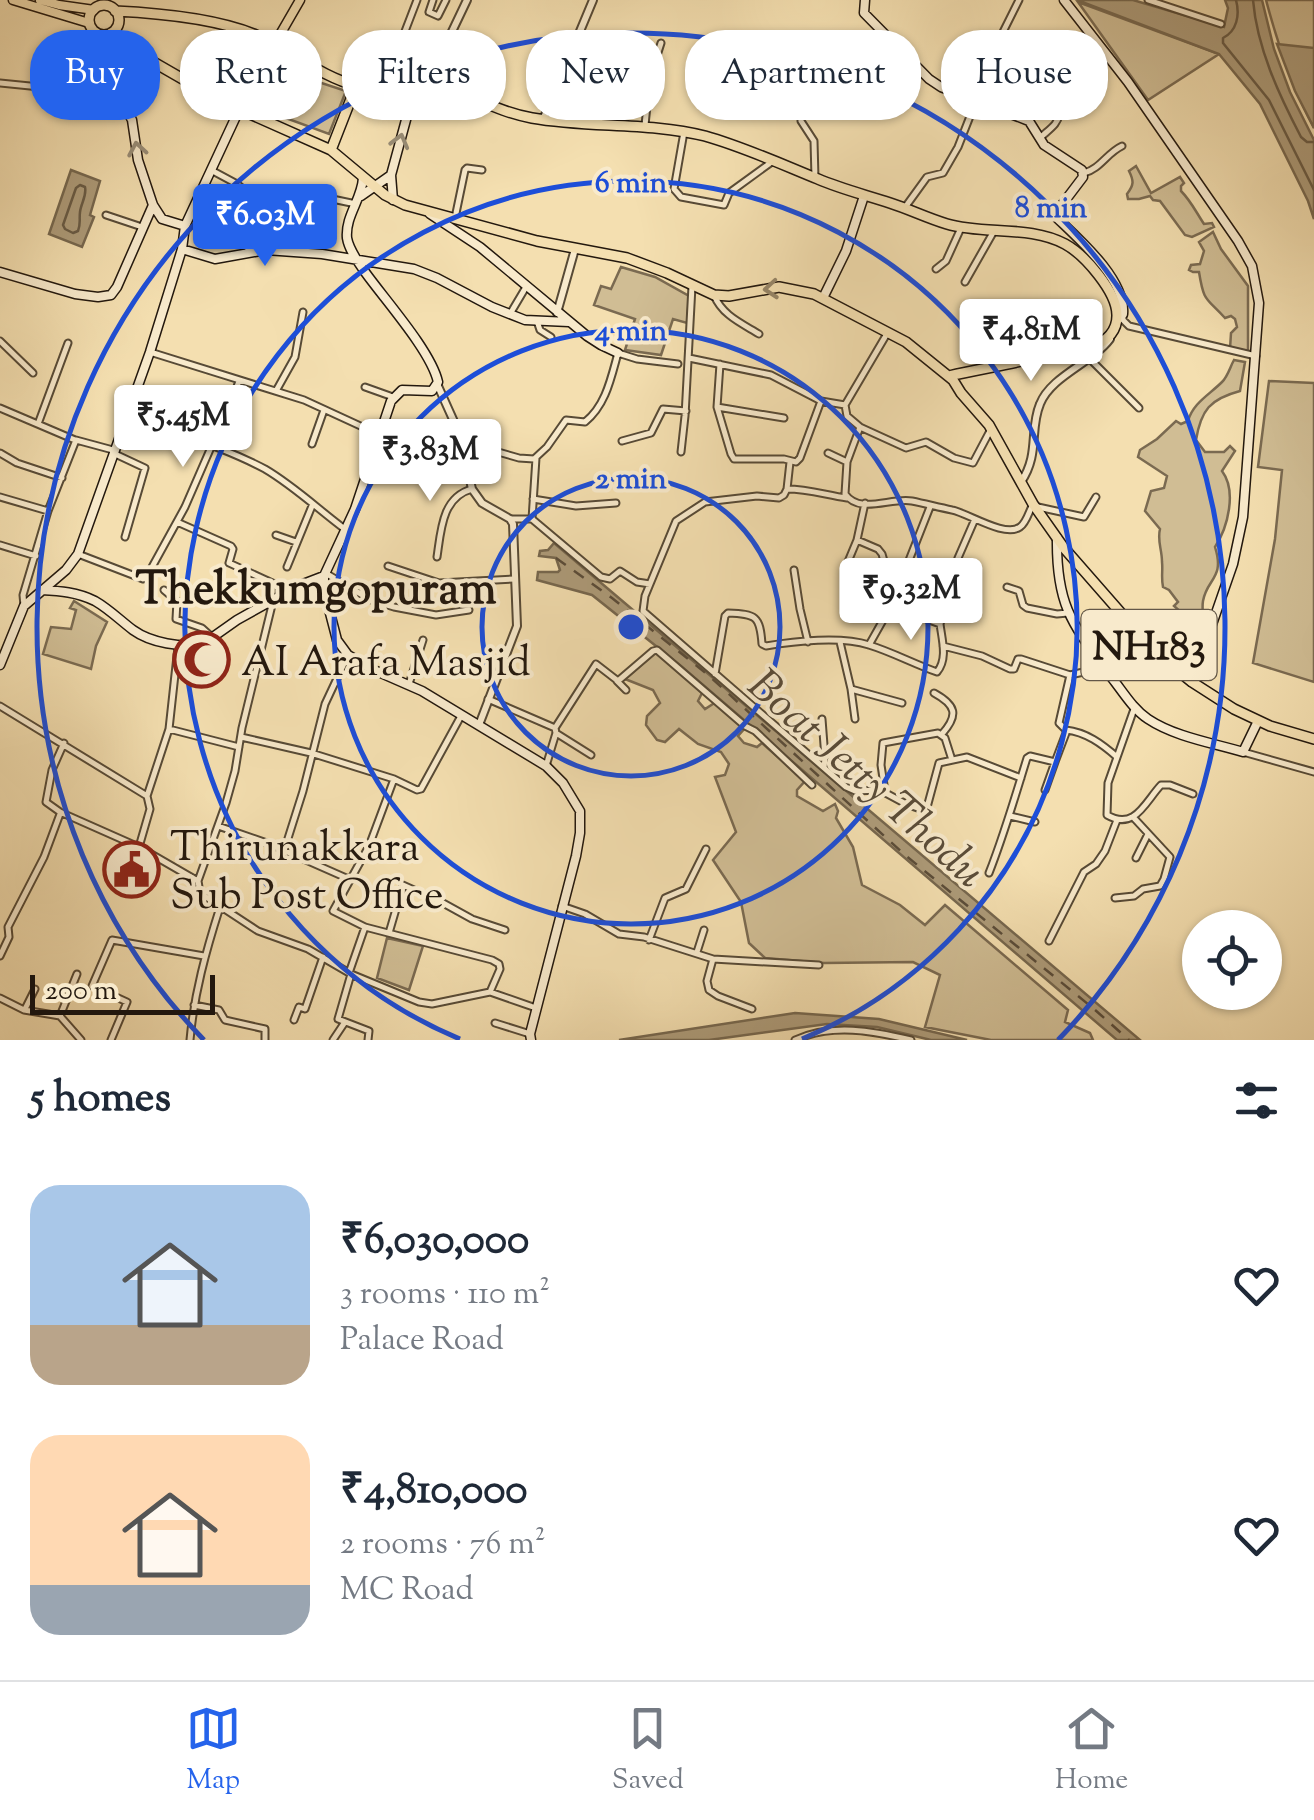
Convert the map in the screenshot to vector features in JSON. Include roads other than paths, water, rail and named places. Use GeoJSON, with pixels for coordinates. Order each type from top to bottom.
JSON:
{"type":"FeatureCollection","features":[{"type":"Feature","properties":{"kind":"highway"},"geometry":{"type":"LineString","coordinates":[[93,30],[90,22],[106,6]]}},
{"type":"Feature","properties":{"kind":"highway"},"geometry":{"type":"LineString","coordinates":[[106,6],[118,23],[114,30]]}},
{"type":"Feature","properties":{"kind":"highway"},"geometry":{"type":"LineString","coordinates":[[106,6],[241,30]]}},
{"type":"Feature","properties":{"kind":"highway"},"geometry":{"type":"LineString","coordinates":[[262,120],[332,150],[393,200],[454,220],[628,258],[714,296]]}},
{"type":"Feature","properties":{"kind":"highway"},"geometry":{"type":"LineString","coordinates":[[332,150],[343,120]]}},
{"type":"Feature","properties":{"kind":"highway"},"geometry":{"type":"LineString","coordinates":[[544,120],[684,132],[734,146],[960,228],[1041,236],[1060,242],[1076,251],[1105,285],[1120,314],[1114,328],[1100,343],[1083,352],[949,376]]}},
{"type":"Feature","properties":{"kind":"highway","name":"NH183"},"geometry":{"type":"LineString","coordinates":[[714,296],[780,287],[814,294],[914,347],[949,376],[992,429],[1057,538],[1145,641],[1222,702],[1258,721],[1314,739]]}},
{"type":"Feature","properties":{"kind":"highway"},"geometry":{"type":"LineString","coordinates":[[961,394],[962,384],[974,372]]}},
{"type":"Feature","properties":{"kind":"main road"},"geometry":{"type":"LineString","coordinates":[[12,0],[90,22]]}},
{"type":"Feature","properties":{"kind":"main road"},"geometry":{"type":"LineString","coordinates":[[40,0],[59,5],[106,6]]}},
{"type":"Feature","properties":{"kind":"main road"},"geometry":{"type":"LineString","coordinates":[[283,30],[300,0]]}},
{"type":"Feature","properties":{"kind":"main road"},"geometry":{"type":"LineString","coordinates":[[865,0],[864,13],[941,87]]}},
{"type":"Feature","properties":{"kind":"main road"},"geometry":{"type":"LineString","coordinates":[[1064,0],[1128,82],[1250,259],[1257,283],[1256,356],[1242,530],[1192,682]]}},
{"type":"Feature","properties":{"kind":"main road"},"geometry":{"type":"LineString","coordinates":[[132,120],[138,160],[152,205],[161,222],[185,226]]}},
{"type":"Feature","properties":{"kind":"main road"},"geometry":{"type":"LineString","coordinates":[[0,666],[3,645],[24,606],[66,570],[78,554],[150,352],[185,226],[234,120]]}},
{"type":"Feature","properties":{"kind":"main road"},"geometry":{"type":"LineString","coordinates":[[393,200],[391,174],[406,120]]}},
{"type":"Feature","properties":{"kind":"main road"},"geometry":{"type":"LineString","coordinates":[[1028,120],[1044,145],[1084,173],[1058,210],[1057,218],[1092,251],[1124,304],[1120,314]]}},
{"type":"Feature","properties":{"kind":"main road"},"geometry":{"type":"LineString","coordinates":[[358,200],[391,174]]}},
{"type":"Feature","properties":{"kind":"main road"},"geometry":{"type":"LineString","coordinates":[[363,178],[347,237],[357,260],[424,352],[438,378],[438,386],[428,392],[402,390],[393,397],[365,483],[325,574],[324,590],[340,645],[348,655],[409,684],[546,766],[570,791],[581,816],[576,856],[531,1037]]}},
{"type":"Feature","properties":{"kind":"main road"},"geometry":{"type":"LineString","coordinates":[[824,298],[846,252],[864,196]]}},
{"type":"Feature","properties":{"kind":"main road"},"geometry":{"type":"LineString","coordinates":[[0,272],[74,294],[111,295],[118,287],[152,205]]}},
{"type":"Feature","properties":{"kind":"main road"},"geometry":{"type":"LineString","coordinates":[[430,214],[480,248],[600,346],[618,353]]}},
{"type":"Feature","properties":{"kind":"main road"},"geometry":{"type":"LineString","coordinates":[[182,248],[215,258],[285,251],[322,254],[414,270],[524,320],[569,322]]}},
{"type":"Feature","properties":{"kind":"main road"},"geometry":{"type":"LineString","coordinates":[[1057,538],[1056,569],[1073,625],[1145,717],[1164,728],[1243,752],[1258,721]]}},
{"type":"Feature","properties":{"kind":"main road"},"geometry":{"type":"LineString","coordinates":[[40,590],[67,591],[86,597],[139,634],[178,644],[203,644],[298,586],[325,574]]}},
{"type":"Feature","properties":{"kind":"street"},"geometry":{"type":"LineString","coordinates":[[406,30],[417,0]]}},
{"type":"Feature","properties":{"kind":"street"},"geometry":{"type":"LineString","coordinates":[[432,0],[428,12],[438,16],[446,0]]}},
{"type":"Feature","properties":{"kind":"street"},"geometry":{"type":"LineString","coordinates":[[452,30],[466,0]]}},
{"type":"Feature","properties":{"kind":"street"},"geometry":{"type":"LineString","coordinates":[[581,30],[593,0]]}},
{"type":"Feature","properties":{"kind":"street"},"geometry":{"type":"LineString","coordinates":[[1004,30],[1020,0]]}},
{"type":"Feature","properties":{"kind":"street"},"geometry":{"type":"LineString","coordinates":[[1148,0],[1221,24]]}},
{"type":"Feature","properties":{"kind":"street"},"geometry":{"type":"LineString","coordinates":[[0,83],[30,86]]}},
{"type":"Feature","properties":{"kind":"street"},"geometry":{"type":"LineString","coordinates":[[644,128],[645,120]]}},
{"type":"Feature","properties":{"kind":"street"},"geometry":{"type":"LineString","coordinates":[[904,209],[927,176],[943,173],[969,120]]}},
{"type":"Feature","properties":{"kind":"street"},"geometry":{"type":"LineString","coordinates":[[1040,138],[1057,120]]}},
{"type":"Feature","properties":{"kind":"street"},"geometry":{"type":"LineString","coordinates":[[801,121],[814,140],[815,178]]}},
{"type":"Feature","properties":{"kind":"street"},"geometry":{"type":"LineString","coordinates":[[684,132],[674,188],[681,197],[724,205],[730,193],[773,161]]}},
{"type":"Feature","properties":{"kind":"street"},"geometry":{"type":"LineString","coordinates":[[1084,173],[1096,169],[1106,156],[1122,146]]}},
{"type":"Feature","properties":{"kind":"street"},"geometry":{"type":"LineString","coordinates":[[211,170],[251,196],[299,192],[358,200]]}},
{"type":"Feature","properties":{"kind":"street"},"geometry":{"type":"LineString","coordinates":[[454,220],[465,170],[482,170]]}},
{"type":"Feature","properties":{"kind":"street"},"geometry":{"type":"LineString","coordinates":[[248,253],[246,213],[251,196]]}},
{"type":"Feature","properties":{"kind":"street"},"geometry":{"type":"LineString","coordinates":[[106,215],[142,227]]}},
{"type":"Feature","properties":{"kind":"street"},"geometry":{"type":"LineString","coordinates":[[936,269],[946,261],[960,228]]}},
{"type":"Feature","properties":{"kind":"street"},"geometry":{"type":"LineString","coordinates":[[965,282],[994,231]]}},
{"type":"Feature","properties":{"kind":"street"},"geometry":{"type":"LineString","coordinates":[[557,313],[575,249]]}},
{"type":"Feature","properties":{"kind":"street"},"geometry":{"type":"LineString","coordinates":[[681,452],[692,285]]}},
{"type":"Feature","properties":{"kind":"street"},"geometry":{"type":"LineString","coordinates":[[510,314],[526,287]]}},
{"type":"Feature","properties":{"kind":"street"},"geometry":{"type":"LineString","coordinates":[[714,296],[725,313],[759,334]]}},
{"type":"Feature","properties":{"kind":"street"},"geometry":{"type":"LineString","coordinates":[[276,392],[295,358],[303,312]]}},
{"type":"Feature","properties":{"kind":"street"},"geometry":{"type":"LineString","coordinates":[[1120,314],[1129,326],[1256,356]]}},
{"type":"Feature","properties":{"kind":"street"},"geometry":{"type":"LineString","coordinates":[[536,321],[540,330],[551,336]]}},
{"type":"Feature","properties":{"kind":"street"},"geometry":{"type":"LineString","coordinates":[[1021,482],[1031,462],[1038,408],[1043,398],[1063,376],[1102,350],[1114,328]]}},
{"type":"Feature","properties":{"kind":"street"},"geometry":{"type":"LineString","coordinates":[[888,332],[845,405],[848,416],[860,428],[906,448],[926,442],[954,458],[973,463],[992,429]]}},
{"type":"Feature","properties":{"kind":"street"},"geometry":{"type":"LineString","coordinates":[[0,340],[33,373]]}},
{"type":"Feature","properties":{"kind":"street"},"geometry":{"type":"LineString","coordinates":[[38,424],[68,343]]}},
{"type":"Feature","properties":{"kind":"street"},"geometry":{"type":"LineString","coordinates":[[150,352],[304,400],[414,445],[477,446],[528,460],[536,458]]}},
{"type":"Feature","properties":{"kind":"street"},"geometry":{"type":"LineString","coordinates":[[532,519],[536,458],[566,420],[585,422],[591,418],[607,390],[618,353],[636,360],[678,364]]}},
{"type":"Feature","properties":{"kind":"street"},"geometry":{"type":"LineString","coordinates":[[689,358],[771,375],[821,400],[845,405]]}},
{"type":"Feature","properties":{"kind":"street"},"geometry":{"type":"LineString","coordinates":[[1090,359],[1139,408]]}},
{"type":"Feature","properties":{"kind":"street"},"geometry":{"type":"LineString","coordinates":[[720,364],[717,407],[734,460],[796,462],[821,400]]}},
{"type":"Feature","properties":{"kind":"street"},"geometry":{"type":"LineString","coordinates":[[226,419],[239,381]]}},
{"type":"Feature","properties":{"kind":"street"},"geometry":{"type":"LineString","coordinates":[[438,386],[460,435],[472,489],[482,503],[510,519],[532,519],[602,576],[610,579],[620,571],[636,582],[650,584]]}},
{"type":"Feature","properties":{"kind":"street"},"geometry":{"type":"LineString","coordinates":[[366,387],[393,397]]}},
{"type":"Feature","properties":{"kind":"street"},"geometry":{"type":"LineString","coordinates":[[717,407],[784,418]]}},
{"type":"Feature","properties":{"kind":"street"},"geometry":{"type":"LineString","coordinates":[[0,408],[113,451],[144,468],[125,536]]}},
{"type":"Feature","properties":{"kind":"street"},"geometry":{"type":"LineString","coordinates":[[622,441],[655,430],[663,409],[686,411]]}},
{"type":"Feature","properties":{"kind":"street"},"geometry":{"type":"LineString","coordinates":[[312,444],[324,410]]}},
{"type":"Feature","properties":{"kind":"street"},"geometry":{"type":"LineString","coordinates":[[128,415],[212,445],[264,469],[346,530]]}},
{"type":"Feature","properties":{"kind":"street"},"geometry":{"type":"LineString","coordinates":[[860,428],[847,462],[844,494],[851,502],[882,505],[906,500],[1014,530],[1024,523],[1034,505],[1084,517],[1096,497]]}},
{"type":"Feature","properties":{"kind":"street"},"geometry":{"type":"LineString","coordinates":[[24,606],[23,595],[48,511],[76,440]]}},
{"type":"Feature","properties":{"kind":"street"},"geometry":{"type":"LineString","coordinates":[[78,554],[146,578],[212,445]]}},
{"type":"Feature","properties":{"kind":"street"},"geometry":{"type":"LineString","coordinates":[[0,453],[62,478]]}},
{"type":"Feature","properties":{"kind":"street"},"geometry":{"type":"LineString","coordinates":[[828,454],[847,462]]}},
{"type":"Feature","properties":{"kind":"street"},"geometry":{"type":"LineString","coordinates":[[790,461],[787,489],[779,498],[756,496],[705,502],[676,521],[642,605],[643,611],[855,791],[880,790],[926,811],[939,763],[974,759],[1021,778]]}},
{"type":"Feature","properties":{"kind":"street"},"geometry":{"type":"LineString","coordinates":[[437,556],[448,507],[472,489]]}},
{"type":"Feature","properties":{"kind":"street"},"geometry":{"type":"LineString","coordinates":[[787,489],[847,498]]}},
{"type":"Feature","properties":{"kind":"street"},"geometry":{"type":"LineString","coordinates":[[0,496],[48,511]]}},
{"type":"Feature","properties":{"kind":"street"},"geometry":{"type":"LineString","coordinates":[[533,499],[576,506],[616,502]]}},
{"type":"Feature","properties":{"kind":"street"},"geometry":{"type":"LineString","coordinates":[[847,564],[865,503]]}},
{"type":"Feature","properties":{"kind":"street"},"geometry":{"type":"LineString","coordinates":[[287,567],[312,506]]}},
{"type":"Feature","properties":{"kind":"street"},"geometry":{"type":"LineString","coordinates":[[869,645],[892,606],[930,507]]}},
{"type":"Feature","properties":{"kind":"street"},"geometry":{"type":"LineString","coordinates":[[478,725],[517,626],[510,519]]}},
{"type":"Feature","properties":{"kind":"street"},"geometry":{"type":"LineString","coordinates":[[715,674],[728,613],[758,620],[762,644],[766,646],[808,642],[869,645],[936,672],[941,668],[943,646],[940,624],[958,558],[975,520]]}},
{"type":"Feature","properties":{"kind":"street"},"geometry":{"type":"LineString","coordinates":[[177,522],[231,546],[229,564],[278,586],[235,771],[198,881],[200,893],[258,931],[308,949],[350,973],[419,1002],[432,1004],[490,992],[536,1008]]}},
{"type":"Feature","properties":{"kind":"street"},"geometry":{"type":"LineString","coordinates":[[276,535],[296,542]]}},
{"type":"Feature","properties":{"kind":"street"},"geometry":{"type":"LineString","coordinates":[[857,540],[878,549],[892,568],[906,573]]}},
{"type":"Feature","properties":{"kind":"street"},"geometry":{"type":"LineString","coordinates":[[0,545],[36,556]]}},
{"type":"Feature","properties":{"kind":"street"},"geometry":{"type":"LineString","coordinates":[[388,566],[438,582],[515,579]]}},
{"type":"Feature","properties":{"kind":"street"},"geometry":{"type":"LineString","coordinates":[[794,570],[808,642]]}},
{"type":"Feature","properties":{"kind":"street"},"geometry":{"type":"LineString","coordinates":[[325,574],[371,600],[394,607],[436,615],[469,610]]}},
{"type":"Feature","properties":{"kind":"street"},"geometry":{"type":"LineString","coordinates":[[1008,587],[1019,591],[1026,608],[1068,613]]}},
{"type":"Feature","properties":{"kind":"street"},"geometry":{"type":"LineString","coordinates":[[164,590],[178,601],[176,619],[212,636]]}},
{"type":"Feature","properties":{"kind":"street"},"geometry":{"type":"LineString","coordinates":[[892,606],[940,624]]}},
{"type":"Feature","properties":{"kind":"street"},"geometry":{"type":"LineString","coordinates":[[409,684],[423,640]]}},
{"type":"Feature","properties":{"kind":"street"},"geometry":{"type":"LineString","coordinates":[[840,642],[852,689],[854,719]]}},
{"type":"Feature","properties":{"kind":"street"},"geometry":{"type":"LineString","coordinates":[[139,847],[150,809],[147,796],[169,729],[178,644]]}},
{"type":"Feature","properties":{"kind":"street"},"geometry":{"type":"LineString","coordinates":[[943,646],[982,656],[1010,669],[1022,658],[1070,675],[1088,671],[1100,661]]}},
{"type":"Feature","properties":{"kind":"street"},"geometry":{"type":"LineString","coordinates":[[617,680],[657,650],[755,731],[812,785]]}},
{"type":"Feature","properties":{"kind":"street"},"geometry":{"type":"LineString","coordinates":[[284,852],[325,704],[348,655]]}},
{"type":"Feature","properties":{"kind":"street"},"geometry":{"type":"LineString","coordinates":[[546,766],[555,730],[596,664],[626,690]]}},
{"type":"Feature","properties":{"kind":"street"},"geometry":{"type":"LineString","coordinates":[[1070,675],[1059,723],[1066,730],[1090,737],[1117,757]]}},
{"type":"Feature","properties":{"kind":"street"},"geometry":{"type":"LineString","coordinates":[[852,689],[902,703]]}},
{"type":"Feature","properties":{"kind":"street"},"geometry":{"type":"LineString","coordinates":[[934,692],[949,702],[954,712],[954,719],[942,734]]}},
{"type":"Feature","properties":{"kind":"street"},"geometry":{"type":"LineString","coordinates":[[488,699],[555,730],[590,755]]}},
{"type":"Feature","properties":{"kind":"street"},"geometry":{"type":"LineString","coordinates":[[0,706],[147,796]]}},
{"type":"Feature","properties":{"kind":"street"},"geometry":{"type":"LineString","coordinates":[[1135,706],[1108,783],[1107,815],[1117,820],[1132,817],[1161,785],[1194,794]]}},
{"type":"Feature","properties":{"kind":"street"},"geometry":{"type":"LineString","coordinates":[[240,737],[312,753],[417,790],[461,716]]}},
{"type":"Feature","properties":{"kind":"street"},"geometry":{"type":"LineString","coordinates":[[822,719],[824,768]]}},
{"type":"Feature","properties":{"kind":"street"},"geometry":{"type":"LineString","coordinates":[[169,729],[238,747]]}},
{"type":"Feature","properties":{"kind":"street"},"geometry":{"type":"LineString","coordinates":[[1045,790],[1066,730]]}},
{"type":"Feature","properties":{"kind":"street"},"geometry":{"type":"LineString","coordinates":[[880,790],[884,785],[883,743],[942,734]]}},
{"type":"Feature","properties":{"kind":"street"},"geometry":{"type":"LineString","coordinates":[[942,734],[952,760]]}},
{"type":"Feature","properties":{"kind":"street"},"geometry":{"type":"LineString","coordinates":[[64,743],[52,770],[46,802],[198,881]]}},
{"type":"Feature","properties":{"kind":"street"},"geometry":{"type":"LineString","coordinates":[[1243,752],[1314,772]]}},
{"type":"Feature","properties":{"kind":"street"},"geometry":{"type":"LineString","coordinates":[[988,873],[1028,756],[1056,762]]}},
{"type":"Feature","properties":{"kind":"street"},"geometry":{"type":"LineString","coordinates":[[394,780],[370,846],[333,911],[365,926],[500,964],[490,992]]}},
{"type":"Feature","properties":{"kind":"street"},"geometry":{"type":"LineString","coordinates":[[0,956],[9,937],[8,927],[44,856],[60,812]]}},
{"type":"Feature","properties":{"kind":"street"},"geometry":{"type":"LineString","coordinates":[[1010,816],[1035,822]]}},
{"type":"Feature","properties":{"kind":"street"},"geometry":{"type":"LineString","coordinates":[[1115,898],[1134,896],[1162,884],[1170,857],[1132,817]]}},
{"type":"Feature","properties":{"kind":"street"},"geometry":{"type":"LineString","coordinates":[[1049,940],[1084,872],[1105,851],[1117,820]]}},
{"type":"Feature","properties":{"kind":"street"},"geometry":{"type":"LineString","coordinates":[[218,826],[351,880]]}},
{"type":"Feature","properties":{"kind":"street"},"geometry":{"type":"LineString","coordinates":[[1136,858],[1148,834]]}},
{"type":"Feature","properties":{"kind":"street"},"geometry":{"type":"LineString","coordinates":[[649,940],[665,898],[686,889],[706,848]]}},
{"type":"Feature","properties":{"kind":"street"},"geometry":{"type":"LineString","coordinates":[[388,933],[403,886],[505,930]]}},
{"type":"Feature","properties":{"kind":"street"},"geometry":{"type":"LineString","coordinates":[[562,906],[619,934],[714,959],[819,965]]}},
{"type":"Feature","properties":{"kind":"street"},"geometry":{"type":"LineString","coordinates":[[190,1040],[204,956],[220,907]]}},
{"type":"Feature","properties":{"kind":"street"},"geometry":{"type":"LineString","coordinates":[[365,926],[338,1019],[368,1032],[368,1040]]}},
{"type":"Feature","properties":{"kind":"street"},"geometry":{"type":"LineString","coordinates":[[696,952],[704,930]]}},
{"type":"Feature","properties":{"kind":"street"},"geometry":{"type":"LineString","coordinates":[[111,1040],[127,1002],[92,986],[112,940],[204,956]]}},
{"type":"Feature","properties":{"kind":"street"},"geometry":{"type":"LineString","coordinates":[[294,1020],[299,1006],[305,1009],[323,957]]}},
{"type":"Feature","properties":{"kind":"street"},"geometry":{"type":"LineString","coordinates":[[714,959],[708,976],[709,990],[752,1009]]}},
{"type":"Feature","properties":{"kind":"street"},"geometry":{"type":"LineString","coordinates":[[60,1016],[77,974]]}},
{"type":"Feature","properties":{"kind":"street"},"geometry":{"type":"LineString","coordinates":[[24,1010],[34,989]]}},
{"type":"Feature","properties":{"kind":"street"},"geometry":{"type":"LineString","coordinates":[[0,998],[24,1010],[60,1016],[81,1040]]}},
{"type":"Feature","properties":{"kind":"street"},"geometry":{"type":"LineString","coordinates":[[194,1005],[218,1010],[225,1020],[265,1029],[265,1040]]}},
{"type":"Feature","properties":{"kind":"street"},"geometry":{"type":"LineString","coordinates":[[332,1040],[345,1022]]}},
{"type":"Feature","properties":{"kind":"street"},"geometry":{"type":"LineString","coordinates":[[495,1023],[531,1037]]}},
{"type":"Feature","properties":{"kind":"street"},"geometry":{"type":"LineString","coordinates":[[795,1040],[839,1030],[864,1030],[911,1040]]}},
{"type":"Feature","properties":{"kind":"water"},"geometry":{"type":"Polygon","coordinates":[[[1077,0],[1133,0],[1224,27],[1228,8],[1225,0],[1262,0],[1274,49],[1314,140],[1314,219],[1260,104],[1219,54],[1077,0]]]}},
{"type":"Feature","properties":{"kind":"water"},"geometry":{"type":"Polygon","coordinates":[[[1277,44],[1314,48],[1314,128],[1295,91],[1277,44]]]}},
{"type":"Feature","properties":{"kind":"water"},"geometry":{"type":"Polygon","coordinates":[[[71,170],[100,181],[90,215],[94,217],[82,247],[49,234],[71,170]]]}},
{"type":"Feature","properties":{"kind":"water"},"geometry":{"type":"Polygon","coordinates":[[[554,543],[1140,1040],[1117,1040],[681,666],[592,595],[537,580],[538,572],[560,570],[556,558],[539,556],[540,551],[548,550],[554,543]]]}},
{"type":"Feature","properties":{"kind":"water"},"geometry":{"type":"Polygon","coordinates":[[[795,1013],[879,1019],[967,1040],[931,1040],[877,1027],[827,1024],[709,1040],[619,1040],[795,1013]]]}},
{"type":"Feature","properties":{"kind":"place","name":"AI Arafa Masjid"},"geometry":{"type":"Point","coordinates":[202,660]}},
{"type":"Feature","properties":{"kind":"place","name":"Thirunakkara Sub Post Office"},"geometry":{"type":"Point","coordinates":[131,869]}},
{"type":"Feature","properties":{"kind":"district","name":"Thekkumgopuram"},"geometry":{"type":"Point","coordinates":[316,587]}},
{"type":"Feature","properties":{"kind":"water label","name":"Boat Jetty Thodu"},"geometry":{"type":"Point","coordinates":[868,777]}}]}
